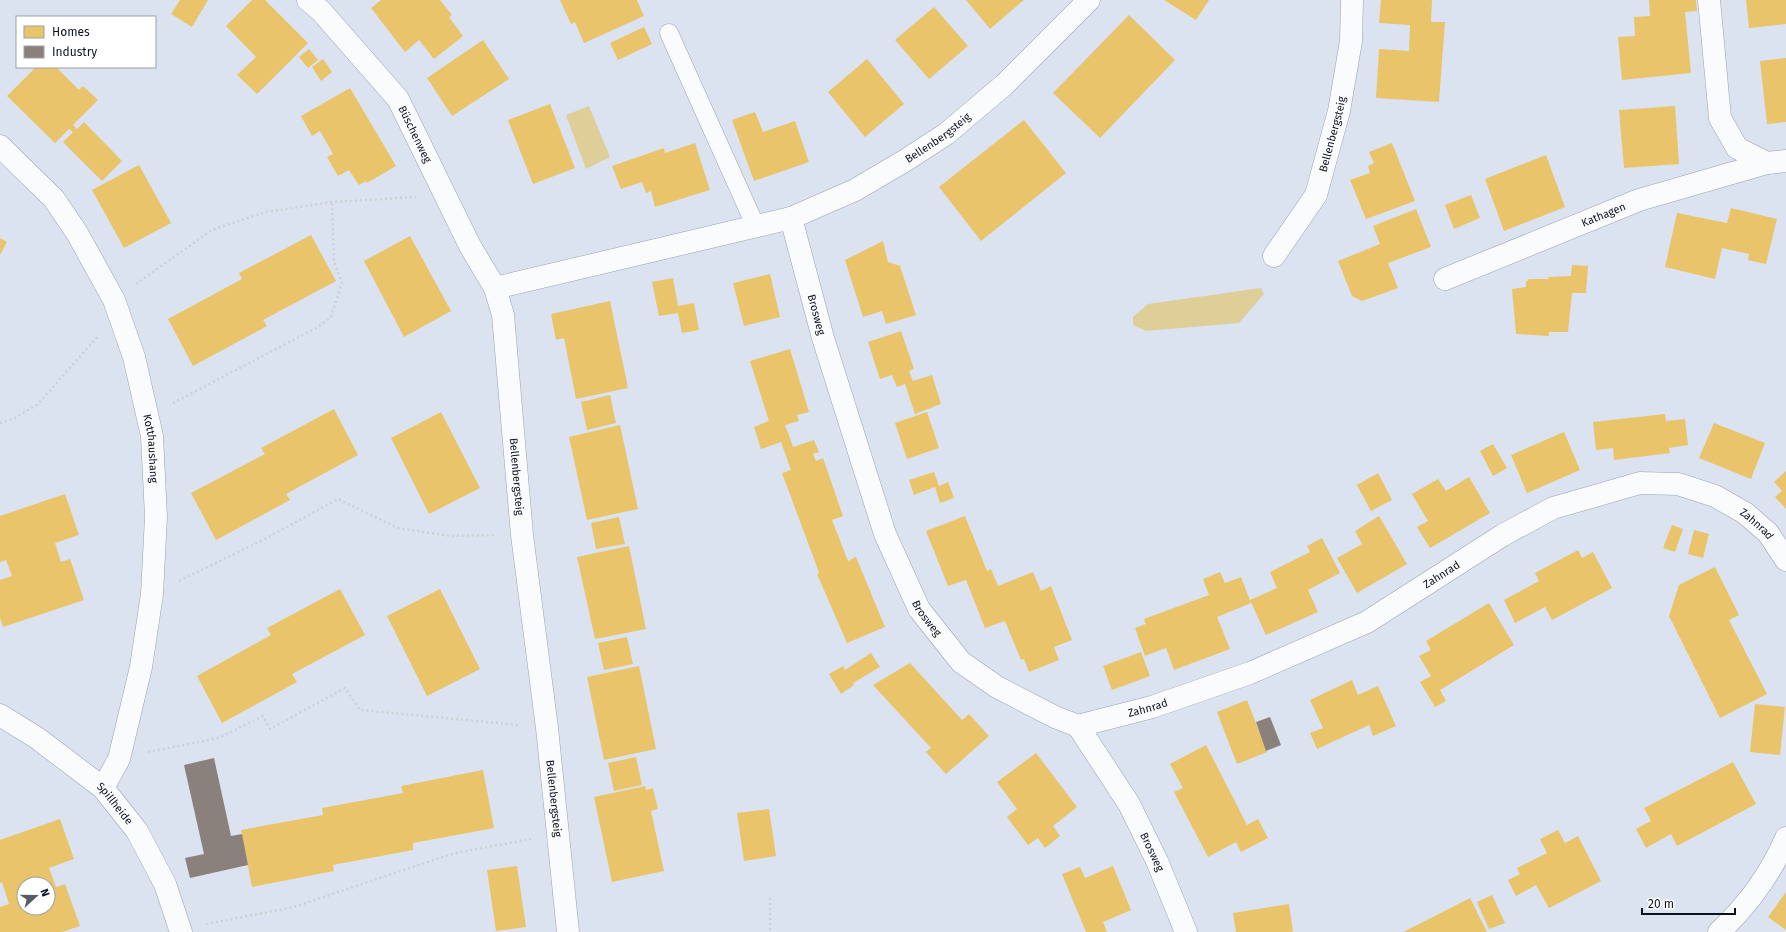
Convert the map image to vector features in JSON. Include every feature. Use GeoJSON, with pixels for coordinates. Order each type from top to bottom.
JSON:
{"type":"FeatureCollection","features":[{"type":"Feature","properties":{"kind":"street","name":"Büschenweg"},"geometry":{"type":"LineString","coordinates":[[308,0],[321,11],[398,99],[470,246],[495,288]]}},
{"type":"Feature","properties":{"kind":"street","name":"Bellenbergsteig"},"geometry":{"type":"LineString","coordinates":[[568,932],[547,728],[522,535],[503,315],[495,288],[682,243],[756,228],[790,218],[854,190],[906,160],[946,134],[1004,85],[1079,12],[1089,0]]}},
{"type":"Feature","properties":{"kind":"street","name":"Bellenbergsteig"},"geometry":{"type":"LineString","coordinates":[[1274,256],[1316,195],[1339,111],[1351,41],[1352,0]]}},
{"type":"Feature","properties":{"kind":"street","name":"Kathagen"},"geometry":{"type":"LineString","coordinates":[[1709,0],[1720,118],[1737,148],[1776,162]]}},
{"type":"Feature","properties":{"kind":"street","name":"Kotthaushang"},"geometry":{"type":"LineString","coordinates":[[0,146],[54,199],[77,233],[114,300],[123,322],[134,357],[152,436],[156,517],[152,594],[141,667],[118,759],[103,788]]}},
{"type":"Feature","properties":{"kind":"street","name":"Kathagen"},"geometry":{"type":"LineString","coordinates":[[1445,279],[1639,200],[1776,162]]}},
{"type":"Feature","properties":{"kind":"street","name":"Brosweg"},"geometry":{"type":"LineString","coordinates":[[790,218],[822,338],[884,534],[919,609],[961,662],[997,687],[1055,717],[1078,726],[1128,804],[1157,861],[1186,932]]}},
{"type":"Feature","properties":{"kind":"street","name":"Zahnrad"},"geometry":{"type":"LineString","coordinates":[[1078,726],[1152,707],[1250,673],[1367,622],[1503,535],[1552,508],[1640,483],[1678,484],[1715,496],[1745,513],[1768,532],[1786,560]]}},
{"type":"Feature","properties":{"kind":"street","name":"Spillheide"},"geometry":{"type":"LineString","coordinates":[[0,715],[37,738],[103,788],[137,831],[165,884],[180,931]]}},
{"type":"Feature","properties":{"kind":"street"},"geometry":{"type":"LineString","coordinates":[[1718,932],[1734,919],[1761,886],[1786,838]]}},
{"type":"Feature","properties":{"kind":"lane"},"geometry":{"type":"LineString","coordinates":[[669,33],[756,228]]}},
{"type":"Feature","properties":{"kind":"path"},"geometry":{"type":"LineString","coordinates":[[114,300],[212,230],[266,212],[332,202],[444,195]]}},
{"type":"Feature","properties":{"kind":"path"},"geometry":{"type":"LineString","coordinates":[[185,398],[318,327],[331,317],[342,283],[334,261],[332,202]]}},
{"type":"Feature","properties":{"kind":"path"},"geometry":{"type":"LineString","coordinates":[[0,423],[13,418],[38,404],[104,330],[123,322]]}},
{"type":"Feature","properties":{"kind":"path"},"geometry":{"type":"LineString","coordinates":[[152,594],[263,540],[338,499],[398,528],[451,536],[522,535]]}},
{"type":"Feature","properties":{"kind":"path"},"geometry":{"type":"LineString","coordinates":[[118,759],[219,738],[263,716],[270,729],[345,688],[360,710],[547,728]]}},
{"type":"Feature","properties":{"kind":"path"},"geometry":{"type":"LineString","coordinates":[[180,931],[294,907],[455,853],[558,834]]}},
{"type":"Feature","properties":{"kind":"path"},"geometry":{"type":"LineString","coordinates":[[770,898],[770,932]]}},
{"type":"Feature","properties":{"kind":"shaded area"},"geometry":{"type":"Polygon","coordinates":[[[589,106],[610,157],[586,169],[566,115],[589,106]]]}},
{"type":"Feature","properties":{"kind":"shaded area"},"geometry":{"type":"Polygon","coordinates":[[[1261,288],[1264,294],[1239,323],[1146,331],[1133,325],[1133,317],[1148,304],[1261,288]]]}},
{"type":"Feature","properties":{"kind":"building: Homes"},"geometry":{"type":"Polygon","coordinates":[[[180,0],[208,0],[192,27],[171,14],[180,0]]]}},
{"type":"Feature","properties":{"kind":"building: Homes"},"geometry":{"type":"Polygon","coordinates":[[[252,0],[265,0],[308,43],[257,94],[237,75],[256,57],[226,26],[252,0]]]}},
{"type":"Feature","properties":{"kind":"building: Homes"},"geometry":{"type":"Polygon","coordinates":[[[381,0],[440,0],[452,15],[449,17],[463,36],[434,59],[419,40],[405,52],[371,8],[381,0]]]}},
{"type":"Feature","properties":{"kind":"building: Homes"},"geometry":{"type":"Polygon","coordinates":[[[560,0],[637,0],[644,16],[584,43],[575,22],[571,24],[560,0]]]}},
{"type":"Feature","properties":{"kind":"building: Homes"},"geometry":{"type":"Polygon","coordinates":[[[966,0],[1024,0],[990,29],[966,0]]]}},
{"type":"Feature","properties":{"kind":"building: Homes"},"geometry":{"type":"Polygon","coordinates":[[[1164,0],[1209,0],[1196,20],[1164,0]]]}},
{"type":"Feature","properties":{"kind":"building: Homes"},"geometry":{"type":"Polygon","coordinates":[[[1381,0],[1432,0],[1431,22],[1445,22],[1439,102],[1376,98],[1379,49],[1409,51],[1410,25],[1379,23],[1381,0]]]}},
{"type":"Feature","properties":{"kind":"building: Homes"},"geometry":{"type":"Polygon","coordinates":[[[1649,0],[1696,0],[1697,11],[1685,12],[1691,73],[1622,80],[1618,37],[1635,36],[1634,17],[1650,16],[1649,0]]]}},
{"type":"Feature","properties":{"kind":"building: Homes"},"geometry":{"type":"Polygon","coordinates":[[[1746,0],[1786,0],[1786,24],[1749,28],[1746,0]]]}},
{"type":"Feature","properties":{"kind":"building: Homes"},"geometry":{"type":"Polygon","coordinates":[[[934,7],[968,46],[929,79],[895,40],[934,7]]]}},
{"type":"Feature","properties":{"kind":"building: Homes"},"geometry":{"type":"Polygon","coordinates":[[[1129,15],[1175,60],[1100,138],[1053,93],[1129,15]]]}},
{"type":"Feature","properties":{"kind":"building: Homes"},"geometry":{"type":"Polygon","coordinates":[[[644,27],[652,44],[618,60],[610,43],[644,27]]]}},
{"type":"Feature","properties":{"kind":"building: Homes"},"geometry":{"type":"Polygon","coordinates":[[[483,40],[509,79],[452,116],[427,78],[483,40]]]}},
{"type":"Feature","properties":{"kind":"building: Homes"},"geometry":{"type":"Polygon","coordinates":[[[309,49],[318,60],[308,68],[299,57],[309,49]]]}},
{"type":"Feature","properties":{"kind":"building: Homes"},"geometry":{"type":"Polygon","coordinates":[[[1786,58],[1786,122],[1767,124],[1760,61],[1786,58]]]}},
{"type":"Feature","properties":{"kind":"building: Homes"},"geometry":{"type":"Polygon","coordinates":[[[323,59],[332,72],[321,81],[312,67],[323,59]]]}},
{"type":"Feature","properties":{"kind":"building: Homes"},"geometry":{"type":"Polygon","coordinates":[[[867,59],[904,104],[865,137],[828,92],[867,59]]]}},
{"type":"Feature","properties":{"kind":"building: Homes"},"geometry":{"type":"Polygon","coordinates":[[[35,68],[57,68],[79,90],[83,86],[98,100],[73,125],[77,129],[84,122],[122,161],[102,181],[63,142],[73,132],[69,129],[55,143],[7,96],[35,68]]]}},
{"type":"Feature","properties":{"kind":"building: Homes"},"geometry":{"type":"Polygon","coordinates":[[[350,88],[396,166],[367,183],[366,181],[359,185],[349,170],[338,176],[327,157],[333,154],[320,131],[312,136],[301,116],[350,88]]]}},
{"type":"Feature","properties":{"kind":"building: Homes"},"geometry":{"type":"Polygon","coordinates":[[[550,104],[575,168],[533,184],[508,120],[550,104]]]}},
{"type":"Feature","properties":{"kind":"building: Homes"},"geometry":{"type":"Polygon","coordinates":[[[1675,106],[1679,164],[1624,168],[1619,110],[1675,106]]]}},
{"type":"Feature","properties":{"kind":"building: Homes"},"geometry":{"type":"Polygon","coordinates":[[[755,112],[763,132],[795,121],[809,162],[754,181],[732,120],[755,112]]]}},
{"type":"Feature","properties":{"kind":"building: Homes"},"geometry":{"type":"Polygon","coordinates":[[[1024,120],[1066,173],[981,241],[939,187],[1024,120]]]}},
{"type":"Feature","properties":{"kind":"building: Homes"},"geometry":{"type":"Polygon","coordinates":[[[695,143],[710,190],[655,207],[651,191],[646,193],[642,182],[621,189],[612,166],[664,148],[665,153],[695,143]]]}},
{"type":"Feature","properties":{"kind":"building: Homes"},"geometry":{"type":"Polygon","coordinates":[[[1392,143],[1415,201],[1366,219],[1350,180],[1370,173],[1368,166],[1374,163],[1369,152],[1392,143]]]}},
{"type":"Feature","properties":{"kind":"building: Homes"},"geometry":{"type":"Polygon","coordinates":[[[1546,155],[1565,207],[1504,231],[1485,179],[1546,155]]]}},
{"type":"Feature","properties":{"kind":"building: Homes"},"geometry":{"type":"Polygon","coordinates":[[[139,165],[171,223],[124,248],[92,190],[139,165]]]}},
{"type":"Feature","properties":{"kind":"building: Homes"},"geometry":{"type":"Polygon","coordinates":[[[1471,195],[1480,218],[1454,229],[1445,205],[1471,195]]]}},
{"type":"Feature","properties":{"kind":"building: Homes"},"geometry":{"type":"Polygon","coordinates":[[[1731,208],[1777,219],[1766,264],[1748,260],[1749,254],[1722,248],[1715,279],[1665,267],[1677,213],[1727,223],[1731,208]]]}},
{"type":"Feature","properties":{"kind":"building: Homes"},"geometry":{"type":"Polygon","coordinates":[[[1416,209],[1431,247],[1388,263],[1398,288],[1362,301],[1352,296],[1338,261],[1380,244],[1373,226],[1416,209]]]}},
{"type":"Feature","properties":{"kind":"building: Homes"},"geometry":{"type":"Polygon","coordinates":[[[311,235],[336,281],[263,320],[267,326],[193,366],[168,319],[242,279],[239,273],[311,235]]]}},
{"type":"Feature","properties":{"kind":"building: Homes"},"geometry":{"type":"Polygon","coordinates":[[[410,236],[451,311],[404,337],[364,261],[410,236]]]}},
{"type":"Feature","properties":{"kind":"building: Homes"},"geometry":{"type":"Polygon","coordinates":[[[0,238],[7,242],[0,255],[0,238]]]}},
{"type":"Feature","properties":{"kind":"building: Homes"},"geometry":{"type":"Polygon","coordinates":[[[883,241],[888,262],[900,266],[916,315],[886,324],[882,311],[863,317],[845,260],[883,241]]]}},
{"type":"Feature","properties":{"kind":"building: Homes"},"geometry":{"type":"Polygon","coordinates":[[[1572,265],[1588,266],[1586,293],[1572,293],[1568,332],[1549,332],[1549,336],[1516,334],[1512,289],[1526,287],[1526,282],[1529,279],[1549,279],[1548,277],[1571,276],[1572,265]]]}},
{"type":"Feature","properties":{"kind":"building: Homes"},"geometry":{"type":"Polygon","coordinates":[[[770,274],[780,317],[744,326],[733,283],[770,274]]]}},
{"type":"Feature","properties":{"kind":"building: Homes"},"geometry":{"type":"Polygon","coordinates":[[[673,278],[678,306],[694,303],[699,330],[682,333],[678,313],[659,316],[652,282],[673,278]]]}},
{"type":"Feature","properties":{"kind":"building: Homes"},"geometry":{"type":"Polygon","coordinates":[[[610,301],[628,388],[576,399],[564,338],[556,340],[551,314],[610,301]]]}},
{"type":"Feature","properties":{"kind":"building: Homes"},"geometry":{"type":"Polygon","coordinates":[[[901,331],[914,369],[909,371],[913,381],[932,375],[941,404],[915,414],[905,384],[897,387],[892,375],[880,379],[868,342],[901,331]]]}},
{"type":"Feature","properties":{"kind":"building: Homes"},"geometry":{"type":"Polygon","coordinates":[[[790,349],[809,412],[797,415],[799,421],[785,425],[793,447],[814,440],[819,452],[813,454],[816,461],[823,458],[843,516],[832,520],[848,561],[856,557],[885,627],[847,643],[817,574],[819,573],[782,473],[791,470],[781,442],[761,449],[754,427],[769,421],[750,361],[790,349]]]}},
{"type":"Feature","properties":{"kind":"building: Homes"},"geometry":{"type":"Polygon","coordinates":[[[610,395],[616,423],[587,430],[581,402],[610,395]]]}},
{"type":"Feature","properties":{"kind":"building: Homes"},"geometry":{"type":"Polygon","coordinates":[[[334,409],[358,455],[286,494],[290,500],[216,540],[191,493],[265,454],[261,448],[334,409]]]}},
{"type":"Feature","properties":{"kind":"building: Homes"},"geometry":{"type":"Polygon","coordinates":[[[441,412],[480,488],[429,514],[391,438],[441,412]]]}},
{"type":"Feature","properties":{"kind":"building: Homes"},"geometry":{"type":"Polygon","coordinates":[[[927,412],[939,448],[907,459],[895,423],[927,412]]]}},
{"type":"Feature","properties":{"kind":"building: Homes"},"geometry":{"type":"Polygon","coordinates":[[[1665,414],[1666,421],[1685,419],[1688,445],[1669,448],[1670,453],[1614,460],[1613,448],[1596,450],[1593,422],[1665,414]]]}},
{"type":"Feature","properties":{"kind":"building: Homes"},"geometry":{"type":"Polygon","coordinates":[[[1714,423],[1765,443],[1751,479],[1699,458],[1714,423]]]}},
{"type":"Feature","properties":{"kind":"building: Homes"},"geometry":{"type":"Polygon","coordinates":[[[620,425],[638,509],[587,520],[569,437],[620,425]]]}},
{"type":"Feature","properties":{"kind":"building: Homes"},"geometry":{"type":"Polygon","coordinates":[[[1564,432],[1580,470],[1527,493],[1511,455],[1564,432]]]}},
{"type":"Feature","properties":{"kind":"building: Homes"},"geometry":{"type":"Polygon","coordinates":[[[1493,444],[1507,468],[1493,476],[1480,451],[1493,444]]]}},
{"type":"Feature","properties":{"kind":"building: Homes"},"geometry":{"type":"Polygon","coordinates":[[[1786,471],[1786,509],[1775,497],[1782,491],[1774,482],[1786,471]]]}},
{"type":"Feature","properties":{"kind":"building: Homes"},"geometry":{"type":"Polygon","coordinates":[[[934,472],[939,486],[948,482],[954,498],[940,503],[935,487],[914,495],[909,480],[934,472]]]}},
{"type":"Feature","properties":{"kind":"building: Homes"},"geometry":{"type":"Polygon","coordinates":[[[1378,473],[1392,500],[1371,511],[1357,485],[1378,473]]]}},
{"type":"Feature","properties":{"kind":"building: Homes"},"geometry":{"type":"Polygon","coordinates":[[[1469,477],[1490,513],[1430,548],[1417,527],[1428,521],[1412,494],[1438,479],[1446,491],[1469,477]]]}},
{"type":"Feature","properties":{"kind":"building: Homes"},"geometry":{"type":"Polygon","coordinates":[[[65,494],[79,535],[55,543],[61,562],[70,559],[84,600],[3,627],[0,618],[0,580],[12,576],[6,560],[0,562],[0,516],[65,494]]]}},
{"type":"Feature","properties":{"kind":"building: Homes"},"geometry":{"type":"Polygon","coordinates":[[[965,516],[987,571],[991,569],[998,586],[1033,572],[1041,591],[1051,586],[1072,640],[1054,647],[1059,660],[1029,672],[1024,659],[1021,660],[1005,621],[985,628],[966,580],[948,586],[926,531],[965,516]]]}},
{"type":"Feature","properties":{"kind":"building: Homes"},"geometry":{"type":"Polygon","coordinates":[[[1379,516],[1407,564],[1357,593],[1337,558],[1362,544],[1355,531],[1379,516]]]}},
{"type":"Feature","properties":{"kind":"building: Homes"},"geometry":{"type":"Polygon","coordinates":[[[619,517],[625,544],[596,549],[591,523],[619,517]]]}},
{"type":"Feature","properties":{"kind":"building: Homes"},"geometry":{"type":"Polygon","coordinates":[[[1672,525],[1683,529],[1675,552],[1663,548],[1672,525]]]}},
{"type":"Feature","properties":{"kind":"building: Homes"},"geometry":{"type":"Polygon","coordinates":[[[1694,530],[1709,534],[1703,558],[1688,554],[1694,530]]]}},
{"type":"Feature","properties":{"kind":"building: Homes"},"geometry":{"type":"Polygon","coordinates":[[[1322,538],[1340,573],[1308,590],[1318,612],[1266,635],[1250,600],[1277,588],[1270,572],[1310,552],[1307,546],[1322,538]]]}},
{"type":"Feature","properties":{"kind":"building: Homes"},"geometry":{"type":"Polygon","coordinates":[[[629,546],[646,629],[595,639],[577,557],[629,546]]]}},
{"type":"Feature","properties":{"kind":"building: Homes"},"geometry":{"type":"Polygon","coordinates":[[[1578,550],[1582,558],[1593,552],[1612,588],[1552,620],[1545,607],[1515,623],[1504,600],[1539,581],[1535,573],[1578,550]]]}},
{"type":"Feature","properties":{"kind":"building: Homes"},"geometry":{"type":"Polygon","coordinates":[[[1715,567],[1739,615],[1729,620],[1767,694],[1720,718],[1669,616],[1679,585],[1715,567]]]}},
{"type":"Feature","properties":{"kind":"building: Homes"},"geometry":{"type":"Polygon","coordinates":[[[1220,572],[1225,583],[1241,577],[1251,603],[1217,617],[1230,649],[1174,670],[1166,648],[1145,656],[1135,628],[1146,624],[1144,619],[1209,595],[1203,579],[1220,572]]]}},
{"type":"Feature","properties":{"kind":"building: Homes"},"geometry":{"type":"Polygon","coordinates":[[[340,589],[365,635],[292,674],[297,682],[222,723],[197,676],[271,635],[267,628],[340,589]]]}},
{"type":"Feature","properties":{"kind":"building: Homes"},"geometry":{"type":"Polygon","coordinates":[[[440,589],[480,669],[427,696],[387,616],[440,589]]]}},
{"type":"Feature","properties":{"kind":"building: Homes"},"geometry":{"type":"Polygon","coordinates":[[[1489,603],[1514,645],[1440,690],[1446,701],[1435,707],[1420,682],[1431,676],[1419,656],[1431,650],[1426,641],[1489,603]]]}},
{"type":"Feature","properties":{"kind":"building: Homes"},"geometry":{"type":"Polygon","coordinates":[[[627,637],[633,664],[604,670],[598,643],[627,637]]]}},
{"type":"Feature","properties":{"kind":"building: Homes"},"geometry":{"type":"Polygon","coordinates":[[[1141,652],[1150,676],[1112,690],[1103,666],[1141,652]]]}},
{"type":"Feature","properties":{"kind":"building: Homes"},"geometry":{"type":"Polygon","coordinates":[[[871,653],[880,667],[853,683],[854,685],[841,694],[829,674],[843,666],[845,670],[871,653]]]}},
{"type":"Feature","properties":{"kind":"building: Homes"},"geometry":{"type":"Polygon","coordinates":[[[910,663],[962,720],[969,714],[989,736],[946,774],[926,752],[931,748],[873,685],[910,663]]]}},
{"type":"Feature","properties":{"kind":"building: Homes"},"geometry":{"type":"Polygon","coordinates":[[[639,666],[656,749],[604,760],[587,677],[639,666]]]}},
{"type":"Feature","properties":{"kind":"building: Homes"},"geometry":{"type":"Polygon","coordinates":[[[1352,680],[1358,695],[1378,686],[1396,726],[1373,736],[1369,725],[1317,749],[1310,733],[1323,728],[1310,700],[1352,680]]]}},
{"type":"Feature","properties":{"kind":"building: Homes"},"geometry":{"type":"Polygon","coordinates":[[[1247,700],[1267,752],[1237,764],[1217,712],[1247,700]]]}},
{"type":"Feature","properties":{"kind":"building: Homes"},"geometry":{"type":"Polygon","coordinates":[[[1755,704],[1785,707],[1780,755],[1750,752],[1755,704]]]}},
{"type":"Feature","properties":{"kind":"building: Homes"},"geometry":{"type":"Polygon","coordinates":[[[1206,745],[1247,825],[1258,819],[1268,838],[1241,852],[1236,842],[1208,857],[1174,792],[1183,788],[1170,764],[1206,745]]]}},
{"type":"Feature","properties":{"kind":"building: Homes"},"geometry":{"type":"Polygon","coordinates":[[[1036,753],[1077,807],[1053,826],[1060,836],[1045,848],[1038,838],[1028,845],[1007,817],[1017,809],[997,782],[1036,753]]]}},
{"type":"Feature","properties":{"kind":"building: Homes"},"geometry":{"type":"Polygon","coordinates":[[[636,757],[642,785],[614,791],[608,763],[636,757]]]}},
{"type":"Feature","properties":{"kind":"building: Homes"},"geometry":{"type":"Polygon","coordinates":[[[1733,762],[1756,804],[1677,846],[1671,834],[1646,848],[1636,829],[1651,821],[1644,808],[1733,762]]]}},
{"type":"Feature","properties":{"kind":"building: Homes"},"geometry":{"type":"Polygon","coordinates":[[[483,770],[494,828],[413,843],[413,850],[333,865],[334,871],[252,887],[241,830],[323,815],[322,808],[403,793],[401,786],[483,770]]]}},
{"type":"Feature","properties":{"kind":"building: Homes"},"geometry":{"type":"Polygon","coordinates":[[[645,786],[646,790],[653,788],[658,809],[651,811],[664,871],[612,882],[594,797],[645,786]]]}},
{"type":"Feature","properties":{"kind":"building: Homes"},"geometry":{"type":"Polygon","coordinates":[[[769,809],[776,856],[744,861],[737,813],[769,809]]]}},
{"type":"Feature","properties":{"kind":"building: Homes"},"geometry":{"type":"Polygon","coordinates":[[[60,819],[74,859],[49,868],[52,876],[16,876],[16,916],[56,916],[56,887],[65,884],[80,926],[62,932],[0,932],[0,907],[9,904],[2,882],[0,883],[0,840],[60,819]]]}},
{"type":"Feature","properties":{"kind":"building: Homes"},"geometry":{"type":"Polygon","coordinates":[[[1558,830],[1565,843],[1578,836],[1601,881],[1549,908],[1536,885],[1516,896],[1508,880],[1520,874],[1517,868],[1547,853],[1540,839],[1558,830]]]}},
{"type":"Feature","properties":{"kind":"building: Homes"},"geometry":{"type":"Polygon","coordinates":[[[517,866],[526,927],[496,931],[487,870],[517,866]]]}},
{"type":"Feature","properties":{"kind":"building: Homes"},"geometry":{"type":"Polygon","coordinates":[[[1113,866],[1131,910],[1103,922],[1107,932],[1086,932],[1062,874],[1080,867],[1085,878],[1113,866]]]}},
{"type":"Feature","properties":{"kind":"building: Homes"},"geometry":{"type":"Polygon","coordinates":[[[1786,892],[1786,930],[1768,917],[1786,892]]]}},
{"type":"Feature","properties":{"kind":"building: Homes"},"geometry":{"type":"Polygon","coordinates":[[[1492,895],[1505,923],[1489,929],[1477,902],[1492,895]]]}},
{"type":"Feature","properties":{"kind":"building: Homes"},"geometry":{"type":"Polygon","coordinates":[[[1470,898],[1487,932],[1403,932],[1423,922],[1470,898]]]}},
{"type":"Feature","properties":{"kind":"building: Homes"},"geometry":{"type":"Polygon","coordinates":[[[1289,904],[1293,932],[1236,932],[1233,913],[1289,904]]]}},
{"type":"Feature","properties":{"kind":"building: Industry"},"geometry":{"type":"Polygon","coordinates":[[[1270,717],[1281,745],[1266,751],[1256,722],[1270,717]]]}},
{"type":"Feature","properties":{"kind":"building: Industry"},"geometry":{"type":"Polygon","coordinates":[[[214,758],[231,836],[242,834],[248,865],[190,878],[185,858],[204,854],[184,765],[214,758]]]}}]}
